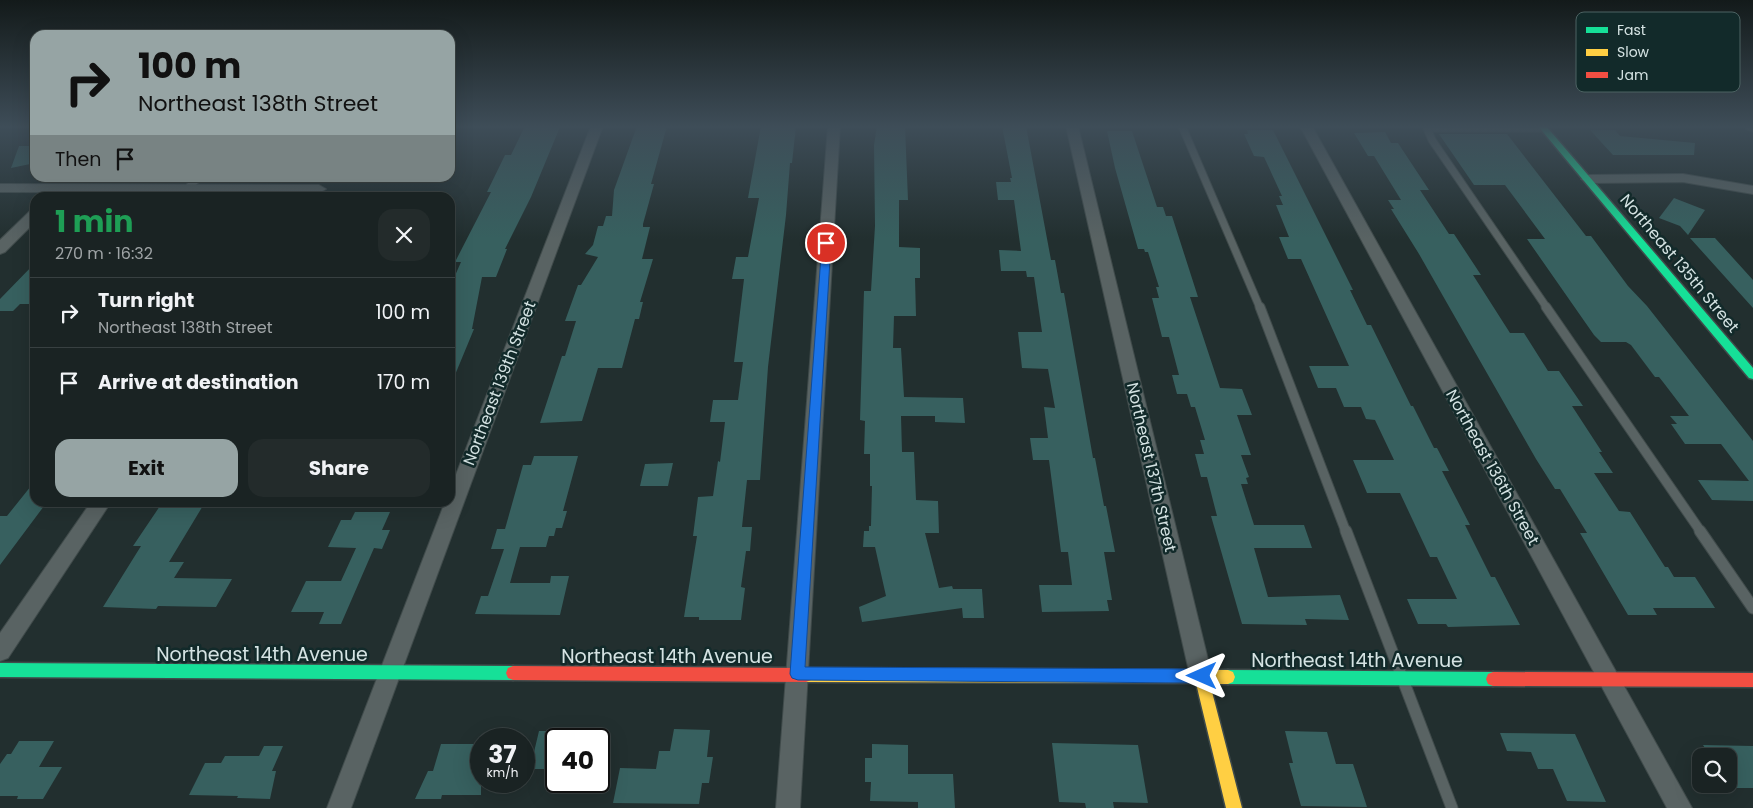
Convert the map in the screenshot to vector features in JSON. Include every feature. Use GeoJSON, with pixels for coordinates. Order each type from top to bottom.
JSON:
{"type":"FeatureCollection","features":[{"type":"Feature","properties":{"kind":"street","name":"Northeast 139th Street"},"geometry":{"type":"LineString","coordinates":[[455,501],[583,164]]}},
{"type":"Feature","properties":{"kind":"street"},"geometry":{"type":"LineString","coordinates":[[788,808],[832,164]]}},
{"type":"Feature","properties":{"kind":"street","name":"Northeast 137th Street"},"geometry":{"type":"LineString","coordinates":[[1081,164],[1234,808]]}},
{"type":"Feature","properties":{"kind":"street","name":"Northeast 136th Street"},"geometry":{"type":"LineString","coordinates":[[1327,164],[1680,808]]}},
{"type":"Feature","properties":{"kind":"street","name":"Northeast 135th Street"},"geometry":{"type":"LineString","coordinates":[[1575,164],[1753,375]]}},
{"type":"Feature","properties":{"kind":"street"},"geometry":{"type":"LineString","coordinates":[[1588,179],[1682,178],[1753,190]]}},
{"type":"Feature","properties":{"kind":"street"},"geometry":{"type":"LineString","coordinates":[[57,192],[67,182]]}},
{"type":"Feature","properties":{"kind":"street"},"geometry":{"type":"LineString","coordinates":[[0,188],[45,192]]}},
{"type":"Feature","properties":{"kind":"street"},"geometry":{"type":"LineString","coordinates":[[82,192],[188,188],[319,188]]}},
{"type":"Feature","properties":{"kind":"street"},"geometry":{"type":"LineString","coordinates":[[0,249],[30,219]]}},
{"type":"Feature","properties":{"kind":"street"},"geometry":{"type":"LineString","coordinates":[[0,650],[99,507]]}},
{"type":"Feature","properties":{"kind":"street","name":"Northeast 139th Street"},"geometry":{"type":"LineString","coordinates":[[338,808],[453,507]]}},
{"type":"Feature","properties":{"kind":"street","name":"Northeast 14th Avenue"},"geometry":{"type":"LineString","coordinates":[[0,670],[1753,680]]}},
{"type":"Feature","properties":{"kind":"lane"},"geometry":{"type":"LineString","coordinates":[[1198,164],[1255,295],[1452,808]]}},
{"type":"Feature","properties":{"kind":"lane"},"geometry":{"type":"LineString","coordinates":[[1448,164],[1753,608]]}},
{"type":"Feature","properties":{"kind":"lane"},"geometry":{"type":"LineString","coordinates":[[188,188],[194,182]]}},
{"type":"Feature","properties":{"kind":"building"},"geometry":{"type":"Polygon","coordinates":[[[13,164],[30,164],[30,164],[11,168],[13,164]]]}},
{"type":"Feature","properties":{"kind":"building"},"geometry":{"type":"Polygon","coordinates":[[[501,164],[545,164],[531,197],[505,249],[507,249],[496,277],[482,277],[472,329],[474,329],[455,375],[455,276],[461,262],[455,262],[491,192],[487,192],[501,164]]]}},
{"type":"Feature","properties":{"kind":"building"},"geometry":{"type":"Polygon","coordinates":[[[623,164],[657,164],[651,184],[654,184],[643,224],[643,227],[650,227],[642,259],[653,259],[640,302],[643,302],[639,319],[635,319],[622,368],[598,368],[582,421],[540,423],[562,356],[565,356],[576,321],[565,321],[578,285],[581,285],[598,257],[585,254],[593,245],[598,226],[603,226],[606,216],[612,216],[614,190],[623,164]]]}},
{"type":"Feature","properties":{"kind":"building"},"geometry":{"type":"Polygon","coordinates":[[[754,164],[790,164],[786,215],[768,367],[760,480],[747,480],[742,527],[752,527],[750,551],[746,551],[741,587],[745,588],[741,620],[699,620],[699,617],[684,617],[697,536],[693,536],[698,497],[713,496],[718,461],[720,462],[725,422],[710,422],[713,400],[738,400],[743,362],[734,362],[744,279],[732,279],[736,257],[748,257],[759,198],[748,198],[754,164]]]}},
{"type":"Feature","properties":{"kind":"building"},"geometry":{"type":"Polygon","coordinates":[[[874,164],[907,164],[908,200],[899,200],[899,247],[920,248],[920,278],[915,278],[916,316],[894,316],[893,348],[901,348],[904,397],[963,398],[965,423],[935,422],[935,416],[901,416],[902,452],[914,452],[916,500],[938,501],[939,533],[925,533],[939,588],[952,586],[953,589],[982,589],[984,618],[963,618],[962,608],[862,622],[859,607],[886,596],[875,547],[863,547],[864,531],[869,531],[869,526],[871,526],[872,486],[870,486],[870,454],[864,454],[865,421],[860,420],[864,291],[871,291],[875,226],[874,164]]]}},
{"type":"Feature","properties":{"kind":"building"},"geometry":{"type":"Polygon","coordinates":[[[1009,164],[1033,164],[1051,260],[1055,260],[1061,293],[1064,293],[1093,458],[1095,458],[1115,552],[1104,552],[1112,600],[1107,600],[1109,611],[1042,612],[1039,585],[1072,585],[1068,552],[1061,552],[1049,460],[1033,460],[1030,438],[1048,438],[1044,407],[1055,408],[1048,369],[1022,368],[1018,332],[1042,332],[1034,277],[1027,277],[1026,271],[1001,271],[999,250],[1021,251],[1014,200],[998,200],[996,182],[1011,182],[1010,178],[1012,178],[1009,164]]]}},
{"type":"Feature","properties":{"kind":"building"},"geometry":{"type":"Polygon","coordinates":[[[1114,164],[1143,164],[1157,207],[1163,207],[1166,216],[1172,216],[1198,297],[1190,297],[1220,388],[1242,389],[1252,415],[1237,415],[1251,455],[1241,455],[1249,477],[1246,478],[1248,484],[1241,484],[1254,525],[1304,525],[1312,548],[1254,548],[1268,597],[1340,595],[1349,620],[1305,619],[1307,625],[1242,624],[1211,516],[1217,516],[1207,477],[1201,477],[1195,454],[1204,454],[1200,440],[1205,440],[1195,407],[1191,407],[1187,394],[1177,394],[1172,375],[1179,375],[1169,337],[1162,337],[1152,298],[1159,298],[1156,287],[1159,287],[1148,252],[1145,252],[1144,249],[1138,249],[1114,164]]]}},
{"type":"Feature","properties":{"kind":"building"},"geometry":{"type":"Polygon","coordinates":[[[1267,164],[1290,164],[1353,290],[1350,290],[1367,325],[1371,325],[1411,406],[1413,406],[1434,448],[1437,448],[1449,471],[1442,471],[1470,525],[1465,525],[1491,577],[1495,577],[1520,625],[1448,627],[1446,624],[1418,624],[1407,599],[1457,599],[1437,557],[1430,557],[1400,493],[1367,493],[1353,460],[1394,460],[1375,420],[1366,419],[1361,407],[1344,407],[1336,388],[1318,388],[1309,366],[1349,366],[1301,259],[1288,259],[1279,237],[1289,237],[1276,205],[1283,205],[1279,196],[1282,196],[1267,164]]]}},
{"type":"Feature","properties":{"kind":"building"},"geometry":{"type":"Polygon","coordinates":[[[1379,164],[1412,164],[1429,190],[1420,190],[1449,234],[1454,234],[1481,275],[1473,275],[1510,333],[1524,333],[1548,371],[1559,371],[1583,406],[1572,406],[1602,452],[1599,452],[1613,473],[1594,473],[1619,511],[1630,512],[1665,567],[1668,567],[1674,577],[1695,577],[1715,608],[1653,608],[1657,615],[1628,615],[1580,533],[1587,533],[1560,489],[1555,489],[1536,459],[1419,254],[1391,209],[1394,209],[1388,200],[1401,200],[1379,164]]]}},
{"type":"Feature","properties":{"kind":"building"},"geometry":{"type":"Polygon","coordinates":[[[1459,164],[1530,164],[1586,236],[1591,236],[1628,286],[1647,306],[1753,441],[1753,501],[1712,500],[1698,480],[1749,481],[1721,444],[1685,444],[1671,424],[1677,424],[1670,416],[1689,416],[1659,377],[1655,377],[1631,345],[1626,342],[1601,342],[1594,335],[1527,239],[1545,239],[1505,185],[1474,185],[1459,164]]]}},
{"type":"Feature","properties":{"kind":"building"},"geometry":{"type":"Polygon","coordinates":[[[1674,198],[1705,210],[1688,235],[1680,226],[1659,218],[1674,198]]]}},
{"type":"Feature","properties":{"kind":"building"},"geometry":{"type":"Polygon","coordinates":[[[1690,238],[1715,238],[1753,280],[1753,308],[1690,238]]]}},
{"type":"Feature","properties":{"kind":"building"},"geometry":{"type":"Polygon","coordinates":[[[30,268],[30,304],[20,304],[13,311],[0,311],[0,299],[30,268]]]}},
{"type":"Feature","properties":{"kind":"building"},"geometry":{"type":"Polygon","coordinates":[[[534,456],[578,456],[563,511],[567,511],[562,528],[556,528],[554,536],[549,536],[546,547],[520,547],[510,583],[550,583],[551,576],[569,576],[560,615],[475,614],[481,596],[488,596],[504,549],[491,549],[497,529],[505,529],[523,465],[531,465],[534,456]]]}},
{"type":"Feature","properties":{"kind":"building"},"geometry":{"type":"Polygon","coordinates":[[[673,463],[668,486],[640,486],[645,464],[673,463]]]}},
{"type":"Feature","properties":{"kind":"building"},"geometry":{"type":"Polygon","coordinates":[[[30,487],[30,507],[43,507],[0,565],[0,516],[7,516],[30,487]]]}},
{"type":"Feature","properties":{"kind":"building"},"geometry":{"type":"Polygon","coordinates":[[[159,507],[202,507],[169,562],[184,562],[174,578],[232,579],[216,607],[158,606],[156,609],[103,607],[141,546],[133,546],[159,507]]]}},
{"type":"Feature","properties":{"kind":"building"},"geometry":{"type":"Polygon","coordinates":[[[355,512],[390,512],[382,530],[390,530],[382,549],[374,548],[341,624],[319,624],[324,612],[291,612],[306,581],[341,581],[356,548],[328,547],[341,520],[351,520],[355,512]]]}},
{"type":"Feature","properties":{"kind":"building"},"geometry":{"type":"Polygon","coordinates":[[[674,729],[710,730],[707,757],[713,757],[709,783],[702,783],[699,804],[613,803],[620,768],[656,769],[659,751],[670,751],[674,729]]]}},
{"type":"Feature","properties":{"kind":"building"},"geometry":{"type":"Polygon","coordinates":[[[539,731],[545,731],[545,769],[535,769],[535,748],[539,731]]]}},
{"type":"Feature","properties":{"kind":"building"},"geometry":{"type":"Polygon","coordinates":[[[1285,731],[1327,732],[1336,764],[1353,764],[1367,807],[1301,806],[1289,763],[1293,763],[1285,731]]]}},
{"type":"Feature","properties":{"kind":"building"},"geometry":{"type":"Polygon","coordinates":[[[1500,733],[1575,734],[1606,802],[1567,801],[1553,769],[1538,769],[1531,752],[1507,751],[1500,733]]]}},
{"type":"Feature","properties":{"kind":"building"},"geometry":{"type":"Polygon","coordinates":[[[19,741],[54,741],[39,767],[62,767],[43,799],[17,799],[18,796],[0,796],[0,764],[7,754],[11,754],[19,741]]]}},
{"type":"Feature","properties":{"kind":"building"},"geometry":{"type":"Polygon","coordinates":[[[1052,743],[1138,745],[1148,803],[1113,802],[1114,808],[1086,808],[1085,803],[1059,802],[1052,743]]]}},
{"type":"Feature","properties":{"kind":"building"},"geometry":{"type":"Polygon","coordinates":[[[441,744],[470,744],[470,793],[481,793],[481,795],[442,795],[441,799],[415,799],[428,771],[433,771],[441,744]]]}},
{"type":"Feature","properties":{"kind":"building"},"geometry":{"type":"Polygon","coordinates":[[[872,744],[908,745],[908,774],[953,774],[955,808],[918,808],[918,802],[870,801],[871,782],[865,782],[865,758],[872,758],[872,744]]]}},
{"type":"Feature","properties":{"kind":"building"},"geometry":{"type":"Polygon","coordinates":[[[1703,745],[1753,746],[1753,788],[1737,788],[1737,748],[1705,748],[1703,745]]]}},
{"type":"Feature","properties":{"kind":"building"},"geometry":{"type":"Polygon","coordinates":[[[264,746],[283,746],[272,771],[276,771],[270,799],[189,795],[205,763],[221,763],[225,756],[259,756],[264,746]]]}},
{"type":"Feature","properties":{"kind":"traffic: fast"},"geometry":{"type":"LineString","coordinates":[[1574,164],[1753,375]]}},
{"type":"Feature","properties":{"kind":"traffic: fast"},"geometry":{"type":"LineString","coordinates":[[0,670],[513,673]]}},
{"type":"Feature","properties":{"kind":"traffic: fast"},"geometry":{"type":"LineString","coordinates":[[1228,677],[1493,679]]}},
{"type":"Feature","properties":{"kind":"traffic: slow"},"geometry":{"type":"LineString","coordinates":[[806,675],[1228,677]]}},
{"type":"Feature","properties":{"kind":"traffic: slow"},"geometry":{"type":"LineString","coordinates":[[1201,676],[1234,808]]}},
{"type":"Feature","properties":{"kind":"traffic: jam"},"geometry":{"type":"LineString","coordinates":[[513,673],[806,675]]}},
{"type":"Feature","properties":{"kind":"traffic: jam"},"geometry":{"type":"LineString","coordinates":[[1493,679],[1753,680]]}},
{"type":"Feature","properties":{"kind":"route"},"geometry":{"type":"LineString","coordinates":[[826,243],[798,674],[1202,676]]}}]}
